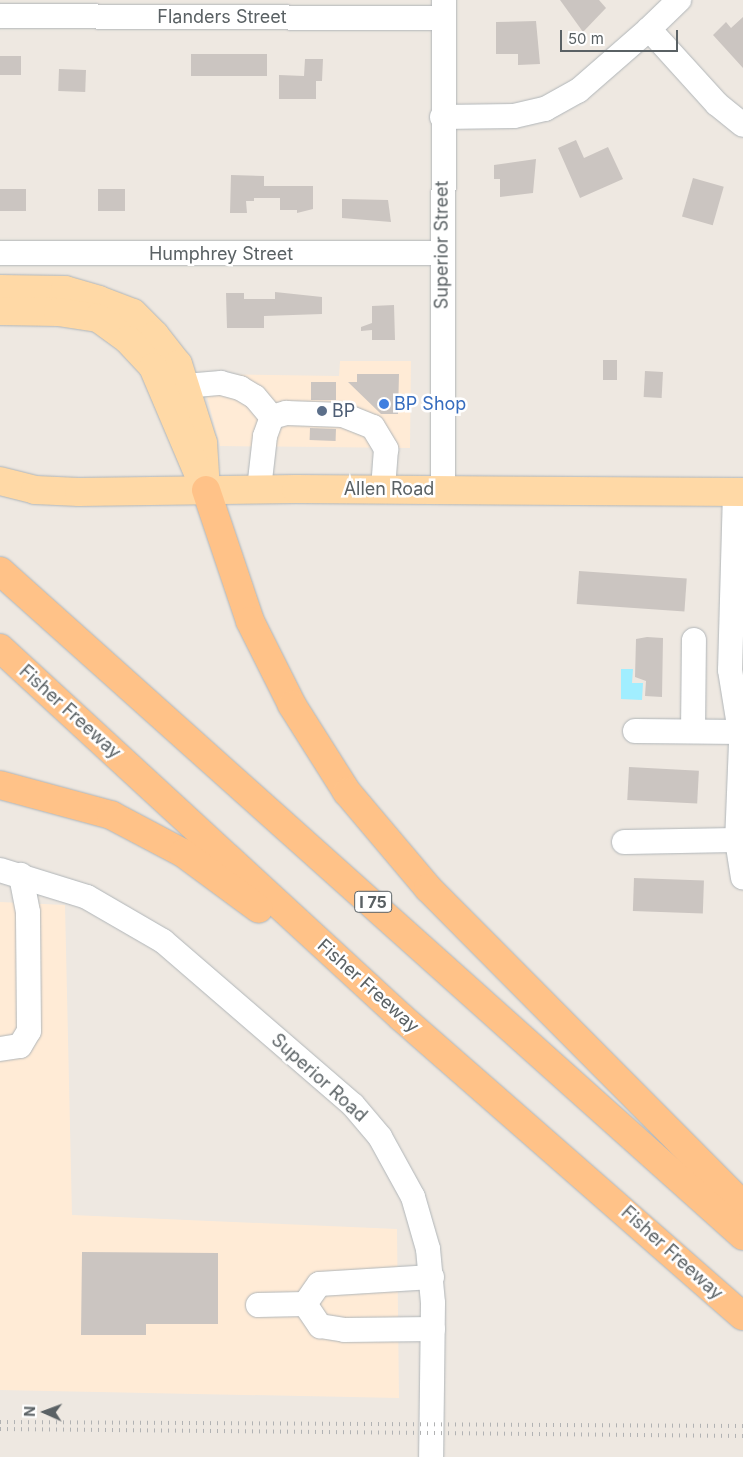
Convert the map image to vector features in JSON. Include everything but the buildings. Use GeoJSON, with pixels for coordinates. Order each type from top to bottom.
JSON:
{"type":"FeatureCollection","features":[{"type":"Feature","properties":{"kind":"highway"},"geometry":{"type":"LineString","coordinates":[[206,490],[250,621],[292,705],[347,792],[428,888],[743,1205]]}},
{"type":"Feature","properties":{"kind":"highway","name":"I 75"},"geometry":{"type":"LineString","coordinates":[[0,571],[743,1236]]}},
{"type":"Feature","properties":{"kind":"highway","name":"Fisher Freeway"},"geometry":{"type":"LineString","coordinates":[[0,648],[401,1017],[743,1316]]}},
{"type":"Feature","properties":{"kind":"highway"},"geometry":{"type":"LineString","coordinates":[[0,785],[111,815],[183,853],[240,892],[319,960],[401,1017]]}},
{"type":"Feature","properties":{"kind":"main road"},"geometry":{"type":"LineString","coordinates":[[0,289],[65,290],[133,313],[178,364],[203,443],[206,490]]}},
{"type":"Feature","properties":{"kind":"main road"},"geometry":{"type":"LineString","coordinates":[[0,311],[58,312],[98,318],[128,340],[153,367],[206,490]]}},
{"type":"Feature","properties":{"kind":"main road","name":"Allen Road"},"geometry":{"type":"LineString","coordinates":[[0,481],[35,490]]}},
{"type":"Feature","properties":{"kind":"main road","name":"Allen Road"},"geometry":{"type":"LineString","coordinates":[[0,496],[35,490],[383,489],[739,492]]}},
{"type":"Feature","properties":{"kind":"street"},"geometry":{"type":"LineString","coordinates":[[442,117],[514,116],[545,108],[578,91],[650,29],[679,0]]}},
{"type":"Feature","properties":{"kind":"street","name":"Flanders Street"},"geometry":{"type":"LineString","coordinates":[[0,16],[444,9]]}},
{"type":"Feature","properties":{"kind":"street","name":"Superior Street"},"geometry":{"type":"LineString","coordinates":[[443,490],[442,117],[444,9]]}},
{"type":"Feature","properties":{"kind":"street"},"geometry":{"type":"LineString","coordinates":[[650,29],[717,104],[743,125]]}},
{"type":"Feature","properties":{"kind":"street","name":"Humphrey Street"},"geometry":{"type":"LineString","coordinates":[[0,253],[442,253]]}},
{"type":"Feature","properties":{"kind":"street"},"geometry":{"type":"LineString","coordinates":[[185,386],[222,383],[240,388],[255,398],[272,417]]}},
{"type":"Feature","properties":{"kind":"street"},"geometry":{"type":"LineString","coordinates":[[272,417],[286,413],[343,415],[372,428],[386,448],[383,489]]}},
{"type":"Feature","properties":{"kind":"street"},"geometry":{"type":"LineString","coordinates":[[259,490],[265,436],[272,417]]}},
{"type":"Feature","properties":{"kind":"street"},"geometry":{"type":"LineString","coordinates":[[739,492],[730,670],[742,724],[737,840],[743,878]]}},
{"type":"Feature","properties":{"kind":"street"},"geometry":{"type":"LineString","coordinates":[[693,732],[694,640]]}},
{"type":"Feature","properties":{"kind":"street"},"geometry":{"type":"LineString","coordinates":[[635,731],[693,732],[742,724]]}},
{"type":"Feature","properties":{"kind":"street"},"geometry":{"type":"LineString","coordinates":[[624,842],[737,840]]}},
{"type":"Feature","properties":{"kind":"street"},"geometry":{"type":"LineString","coordinates":[[0,1049],[20,1046],[29,1032],[28,912],[11,872]]}},
{"type":"Feature","properties":{"kind":"street","name":"Superior Road"},"geometry":{"type":"LineString","coordinates":[[11,872],[86,897],[163,941],[352,1105],[380,1137],[402,1172],[421,1222],[432,1277],[431,1457]]}},
{"type":"Feature","properties":{"kind":"street"},"geometry":{"type":"LineString","coordinates":[[305,1304],[319,1284],[432,1277]]}},
{"type":"Feature","properties":{"kind":"street"},"geometry":{"type":"LineString","coordinates":[[258,1304],[305,1304]]}},
{"type":"Feature","properties":{"kind":"street"},"geometry":{"type":"LineString","coordinates":[[305,1304],[320,1326],[344,1330],[433,1329]]}},
{"type":"Feature","properties":{"kind":"shaded area"},"geometry":{"type":"Polygon","coordinates":[[[340,361],[411,361],[410,448],[220,446],[201,374],[339,376],[340,361]]]}},
{"type":"Feature","properties":{"kind":"shaded area"},"geometry":{"type":"Polygon","coordinates":[[[0,902],[65,905],[72,1215],[397,1229],[399,1398],[0,1390],[0,902]]]}},
{"type":"Feature","properties":{"kind":"water"},"geometry":{"type":"Polygon","coordinates":[[[621,669],[633,669],[632,683],[643,683],[642,700],[621,699],[621,669]]]}},
{"type":"Feature","properties":{"kind":"railway"},"geometry":{"type":"LineString","coordinates":[[0,1422],[743,1426]]}},
{"type":"Feature","properties":{"kind":"railway"},"geometry":{"type":"LineString","coordinates":[[0,1429],[743,1436]]}},
{"type":"Feature","properties":{"kind":"place","name":"BP Shop"},"geometry":{"type":"Point","coordinates":[384,404]}},
{"type":"Feature","properties":{"kind":"place","name":"BP"},"geometry":{"type":"Point","coordinates":[322,411]}}]}
